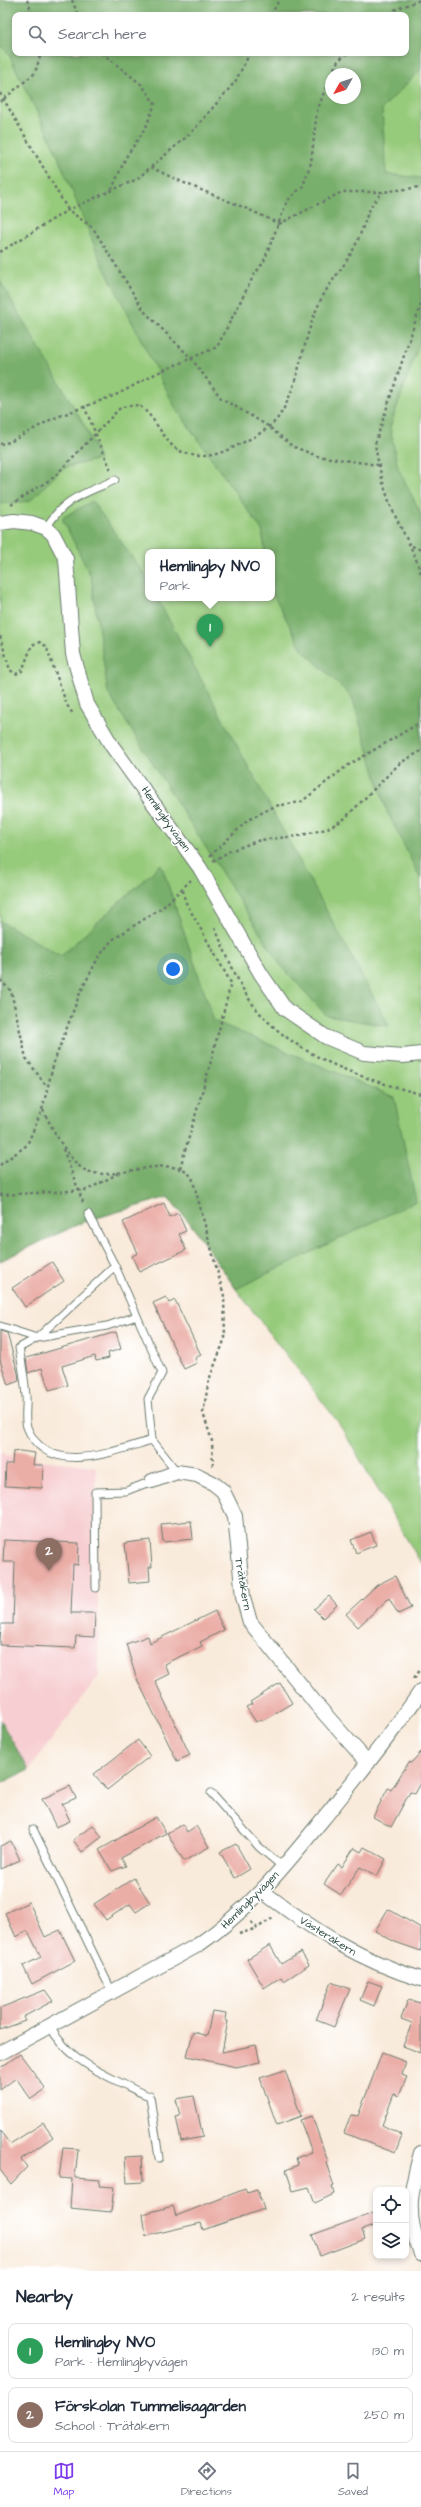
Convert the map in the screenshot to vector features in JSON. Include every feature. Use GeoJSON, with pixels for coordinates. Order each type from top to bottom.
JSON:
{"type":"FeatureCollection","features":[{"type":"Feature","properties":{"kind":"street"},"geometry":{"type":"LineString","coordinates":[[0,524],[14,521],[32,523],[46,528]]}},
{"type":"Feature","properties":{"kind":"street","name":"Hemlingbyvägen"},"geometry":{"type":"LineString","coordinates":[[46,528],[53,534],[66,559],[72,654],[87,704],[112,746],[200,868],[261,974],[285,1009],[326,1037],[364,1053],[403,1056],[421,1054]]}},
{"type":"Feature","properties":{"kind":"street","name":"Trätåkern"},"geometry":{"type":"LineString","coordinates":[[152,1481],[177,1472],[197,1475],[213,1483],[223,1492],[235,1516],[243,1598],[250,1622],[316,1704],[368,1763]]}},
{"type":"Feature","properties":{"kind":"street","name":"Hemlingbyvägen"},"geometry":{"type":"LineString","coordinates":[[0,2053],[112,1992],[220,1930],[262,1891],[284,1867],[368,1763],[421,1691]]}},
{"type":"Feature","properties":{"kind":"street"},"geometry":{"type":"LineString","coordinates":[[405,1714],[421,1709]]}},
{"type":"Feature","properties":{"kind":"street","name":"Västeråkern"},"geometry":{"type":"LineString","coordinates":[[262,1891],[347,1950],[390,1970],[421,1979]]}},
{"type":"Feature","properties":{"kind":"street"},"geometry":{"type":"LineString","coordinates":[[421,2152],[409,2201],[412,2231],[421,2254]]}},
{"type":"Feature","properties":{"kind":"lane"},"geometry":{"type":"LineString","coordinates":[[46,528],[57,511],[70,500],[115,480]]}},
{"type":"Feature","properties":{"kind":"lane"},"geometry":{"type":"LineString","coordinates":[[88,1214],[115,1266],[162,1373],[148,1399],[152,1440],[177,1472]]}},
{"type":"Feature","properties":{"kind":"lane"},"geometry":{"type":"LineString","coordinates":[[115,1266],[37,1338],[19,1348],[26,1396],[27,1426],[40,1448],[62,1457],[91,1458],[152,1440]]}},
{"type":"Feature","properties":{"kind":"lane"},"geometry":{"type":"LineString","coordinates":[[0,1326],[37,1338],[107,1326],[137,1316]]}},
{"type":"Feature","properties":{"kind":"lane"},"geometry":{"type":"LineString","coordinates":[[96,1588],[95,1492],[126,1491],[152,1481]]}},
{"type":"Feature","properties":{"kind":"lane"},"geometry":{"type":"LineString","coordinates":[[211,1793],[259,1847],[284,1867]]}},
{"type":"Feature","properties":{"kind":"lane"},"geometry":{"type":"LineString","coordinates":[[34,1829],[112,1992]]}},
{"type":"Feature","properties":{"kind":"lane"},"geometry":{"type":"LineString","coordinates":[[49,2025],[64,2047],[80,2060],[95,2070],[150,2096],[159,2158]]}},
{"type":"Feature","properties":{"kind":"path"},"geometry":{"type":"LineString","coordinates":[[27,0],[32,12]]}},
{"type":"Feature","properties":{"kind":"path"},"geometry":{"type":"LineString","coordinates":[[72,0],[77,12]]}},
{"type":"Feature","properties":{"kind":"path"},"geometry":{"type":"LineString","coordinates":[[273,12],[279,0]]}},
{"type":"Feature","properties":{"kind":"path"},"geometry":{"type":"LineString","coordinates":[[393,12],[394,10],[420,0]]}},
{"type":"Feature","properties":{"kind":"path"},"geometry":{"type":"LineString","coordinates":[[0,102],[35,73],[40,56]]}},
{"type":"Feature","properties":{"kind":"path"},"geometry":{"type":"LineString","coordinates":[[106,56],[142,85],[155,104],[145,129],[126,157],[112,190]]}},
{"type":"Feature","properties":{"kind":"path"},"geometry":{"type":"LineString","coordinates":[[0,252],[68,210],[137,179],[196,127],[235,82],[248,56]]}},
{"type":"Feature","properties":{"kind":"path"},"geometry":{"type":"LineString","coordinates":[[334,68],[343,56]]}},
{"type":"Feature","properties":{"kind":"path"},"geometry":{"type":"LineString","coordinates":[[0,444],[10,442],[84,406],[118,394],[157,373],[217,347],[253,277],[264,261],[287,201],[302,186],[310,163],[317,110],[325,89]]}},
{"type":"Feature","properties":{"kind":"path"},"geometry":{"type":"LineString","coordinates":[[0,93],[68,210],[93,228],[144,311],[191,358],[222,398],[268,426],[292,446],[317,456],[378,465]]}},
{"type":"Feature","properties":{"kind":"path"},"geometry":{"type":"LineString","coordinates":[[151,167],[186,186],[254,211],[279,224]]}},
{"type":"Feature","properties":{"kind":"path"},"geometry":{"type":"LineString","coordinates":[[279,224],[342,192],[383,192],[421,187]]}},
{"type":"Feature","properties":{"kind":"path"},"geometry":{"type":"LineString","coordinates":[[6,507],[54,477],[121,407],[138,405],[149,412],[170,445],[179,451],[202,458],[218,455],[253,437],[268,426],[276,419],[288,398],[318,305],[356,245],[373,200],[383,192]]}},
{"type":"Feature","properties":{"kind":"path"},"geometry":{"type":"LineString","coordinates":[[421,304],[375,444],[378,465],[389,502],[411,546],[421,574]]}},
{"type":"Feature","properties":{"kind":"path"},"geometry":{"type":"LineString","coordinates":[[84,406],[115,480]]}},
{"type":"Feature","properties":{"kind":"path"},"geometry":{"type":"LineString","coordinates":[[411,546],[421,550]]}},
{"type":"Feature","properties":{"kind":"path"},"geometry":{"type":"LineString","coordinates":[[0,636],[10,670],[16,674],[22,670],[32,645],[39,642],[46,646]]}},
{"type":"Feature","properties":{"kind":"path"},"geometry":{"type":"LineString","coordinates":[[200,868],[217,848],[248,820],[275,806],[301,802],[347,766],[421,722]]}},
{"type":"Feature","properties":{"kind":"path"},"geometry":{"type":"LineString","coordinates":[[200,868],[230,851],[260,840],[298,836],[326,829],[343,820],[400,763],[421,751]]}},
{"type":"Feature","properties":{"kind":"path"},"geometry":{"type":"LineString","coordinates":[[0,1165],[27,1145],[42,1110],[54,1062],[78,1000],[98,958],[112,940],[163,907],[183,890],[185,901],[231,983],[210,1065],[180,1168]]}},
{"type":"Feature","properties":{"kind":"path"},"geometry":{"type":"LineString","coordinates":[[0,980],[11,991],[26,1058],[48,1088]]}},
{"type":"Feature","properties":{"kind":"path"},"geometry":{"type":"LineString","coordinates":[[42,1110],[62,1147],[77,1191],[88,1214]]}},
{"type":"Feature","properties":{"kind":"path"},"geometry":{"type":"LineString","coordinates":[[62,1147],[84,1170],[99,1174],[168,1166],[186,1170],[192,1176],[224,1296],[225,1338],[209,1380],[202,1413],[212,1441],[213,1483]]}},
{"type":"Feature","properties":{"kind":"path"},"geometry":{"type":"LineString","coordinates":[[0,1195],[87,1190],[123,1172]]}},
{"type":"Feature","properties":{"kind":"shaded area"},"geometry":{"type":"Polygon","coordinates":[[[0,1452],[12,1457],[96,1466],[99,1676],[29,1770],[0,1720],[0,1452]]]}},
{"type":"Feature","properties":{"kind":"green space"},"geometry":{"type":"Polygon","coordinates":[[[0,0],[421,0],[421,1563],[338,1422],[236,1289],[190,1223],[168,1197],[83,1222],[0,1261],[0,0]]]}},
{"type":"Feature","properties":{"kind":"green space"},"geometry":{"type":"Polygon","coordinates":[[[0,0],[421,0],[421,69],[382,109],[386,174],[421,178],[421,338],[390,427],[398,468],[421,514],[421,880],[386,809],[352,697],[302,649],[275,598],[275,549],[265,549],[262,530],[175,407],[100,259],[54,147],[9,55],[0,43],[0,0]]]}},
{"type":"Feature","properties":{"kind":"green space"},"geometry":{"type":"Polygon","coordinates":[[[0,281],[86,428],[99,459],[63,468],[30,501],[0,504],[0,281]]]}},
{"type":"Feature","properties":{"kind":"green space"},"geometry":{"type":"Polygon","coordinates":[[[92,501],[145,575],[145,601],[159,601],[389,1026],[327,1016],[279,963],[108,693],[91,577],[62,518],[92,501]]]}},
{"type":"Feature","properties":{"kind":"green space"},"geometry":{"type":"Polygon","coordinates":[[[161,864],[214,1021],[394,1097],[416,1201],[236,1289],[190,1223],[168,1197],[83,1222],[0,1261],[0,921],[61,956],[161,864]]]}},
{"type":"Feature","properties":{"kind":"green space"},"geometry":{"type":"Polygon","coordinates":[[[0,1720],[29,1770],[0,1784],[0,1720]]]}},
{"type":"Feature","properties":{"kind":"building"},"geometry":{"type":"Polygon","coordinates":[[[164,1203],[170,1217],[178,1213],[186,1231],[179,1234],[186,1250],[139,1272],[132,1256],[138,1253],[123,1222],[164,1203]]]}},
{"type":"Feature","properties":{"kind":"building"},"geometry":{"type":"Polygon","coordinates":[[[52,1262],[64,1281],[25,1307],[12,1288],[52,1262]]]}},
{"type":"Feature","properties":{"kind":"building"},"geometry":{"type":"Polygon","coordinates":[[[166,1297],[169,1303],[175,1300],[201,1355],[195,1358],[197,1363],[184,1369],[153,1303],[166,1297]]]}},
{"type":"Feature","properties":{"kind":"building"},"geometry":{"type":"Polygon","coordinates":[[[0,1331],[7,1333],[18,1373],[19,1381],[8,1385],[0,1360],[0,1331]]]}},
{"type":"Feature","properties":{"kind":"building"},"geometry":{"type":"Polygon","coordinates":[[[116,1332],[121,1349],[108,1353],[109,1358],[96,1361],[95,1356],[62,1366],[68,1385],[49,1390],[42,1368],[28,1373],[26,1358],[116,1332]]]}},
{"type":"Feature","properties":{"kind":"building"},"geometry":{"type":"Polygon","coordinates":[[[20,1451],[35,1453],[33,1465],[43,1465],[42,1488],[5,1486],[6,1464],[12,1464],[13,1452],[20,1451]]]}},
{"type":"Feature","properties":{"kind":"building"},"geometry":{"type":"Polygon","coordinates":[[[191,1521],[193,1539],[163,1542],[161,1524],[191,1521]]]}},
{"type":"Feature","properties":{"kind":"building"},"geometry":{"type":"Polygon","coordinates":[[[371,1532],[376,1545],[356,1553],[351,1540],[371,1532]]]}},
{"type":"Feature","properties":{"kind":"building"},"geometry":{"type":"Polygon","coordinates":[[[4,1540],[79,1543],[78,1565],[73,1564],[71,1613],[95,1613],[94,1637],[76,1636],[75,1648],[0,1645],[1,1624],[13,1624],[15,1562],[3,1562],[4,1540]]]}},
{"type":"Feature","properties":{"kind":"building"},"geometry":{"type":"Polygon","coordinates":[[[150,1540],[152,1567],[149,1567],[150,1581],[129,1583],[125,1543],[150,1540]]]}},
{"type":"Feature","properties":{"kind":"building"},"geometry":{"type":"Polygon","coordinates":[[[395,1576],[411,1608],[398,1614],[389,1598],[358,1627],[346,1614],[377,1585],[395,1576]]]}},
{"type":"Feature","properties":{"kind":"building"},"geometry":{"type":"Polygon","coordinates":[[[329,1596],[337,1605],[323,1618],[314,1609],[329,1596]]]}},
{"type":"Feature","properties":{"kind":"building"},"geometry":{"type":"Polygon","coordinates":[[[215,1611],[224,1630],[200,1642],[202,1646],[164,1664],[169,1674],[155,1681],[190,1755],[177,1761],[136,1677],[126,1644],[148,1636],[150,1643],[215,1611]]]}},
{"type":"Feature","properties":{"kind":"building"},"geometry":{"type":"Polygon","coordinates":[[[280,1683],[292,1703],[262,1721],[261,1719],[256,1722],[246,1707],[252,1704],[250,1702],[280,1683]]]}},
{"type":"Feature","properties":{"kind":"building"},"geometry":{"type":"Polygon","coordinates":[[[138,1740],[150,1756],[107,1790],[94,1774],[138,1740]]]}},
{"type":"Feature","properties":{"kind":"building"},"geometry":{"type":"Polygon","coordinates":[[[421,1752],[421,1783],[415,1794],[410,1792],[391,1827],[373,1817],[388,1788],[391,1790],[409,1762],[411,1763],[421,1752]]]}},
{"type":"Feature","properties":{"kind":"building"},"geometry":{"type":"Polygon","coordinates":[[[70,1786],[76,1798],[62,1804],[70,1821],[56,1827],[42,1799],[70,1786]]]}},
{"type":"Feature","properties":{"kind":"building"},"geometry":{"type":"Polygon","coordinates":[[[156,1817],[166,1833],[121,1858],[126,1866],[112,1871],[99,1850],[156,1817]]]}},
{"type":"Feature","properties":{"kind":"building"},"geometry":{"type":"Polygon","coordinates":[[[183,1824],[187,1832],[196,1826],[209,1847],[184,1861],[167,1833],[183,1824]]]}},
{"type":"Feature","properties":{"kind":"building"},"geometry":{"type":"Polygon","coordinates":[[[93,1825],[102,1837],[82,1852],[73,1840],[93,1825]]]}},
{"type":"Feature","properties":{"kind":"building"},"geometry":{"type":"Polygon","coordinates":[[[11,1841],[20,1860],[0,1869],[0,1846],[11,1841]]]}},
{"type":"Feature","properties":{"kind":"building"},"geometry":{"type":"Polygon","coordinates":[[[236,1844],[250,1869],[235,1878],[220,1852],[236,1844]]]}},
{"type":"Feature","properties":{"kind":"building"},"geometry":{"type":"Polygon","coordinates":[[[364,1847],[386,1859],[377,1876],[360,1867],[341,1895],[324,1884],[338,1864],[342,1867],[354,1848],[361,1852],[364,1847]]]}},
{"type":"Feature","properties":{"kind":"building"},"geometry":{"type":"Polygon","coordinates":[[[134,1878],[150,1903],[136,1912],[130,1904],[106,1920],[94,1904],[134,1878]]]}},
{"type":"Feature","properties":{"kind":"building"},"geometry":{"type":"Polygon","coordinates":[[[29,1902],[45,1937],[60,1930],[75,1961],[32,1984],[23,1966],[41,1957],[28,1931],[16,1937],[5,1913],[29,1902]]]}},
{"type":"Feature","properties":{"kind":"building"},"geometry":{"type":"Polygon","coordinates":[[[388,1909],[421,1928],[421,1951],[395,1942],[375,1931],[388,1909]]]}},
{"type":"Feature","properties":{"kind":"building"},"geometry":{"type":"Polygon","coordinates":[[[270,1945],[281,1964],[301,1952],[309,1965],[284,1981],[281,1977],[264,1988],[247,1959],[270,1945]]]}},
{"type":"Feature","properties":{"kind":"building"},"geometry":{"type":"Polygon","coordinates":[[[368,1981],[382,1986],[374,2006],[360,2000],[368,1981]]]}},
{"type":"Feature","properties":{"kind":"building"},"geometry":{"type":"Polygon","coordinates":[[[331,1982],[350,1989],[334,2027],[316,2020],[331,1982]]]}},
{"type":"Feature","properties":{"kind":"building"},"geometry":{"type":"Polygon","coordinates":[[[45,1990],[53,2001],[23,2017],[25,2021],[0,2030],[0,2008],[45,1990]]]}},
{"type":"Feature","properties":{"kind":"building"},"geometry":{"type":"Polygon","coordinates":[[[408,2000],[421,2003],[421,2053],[403,2046],[412,2023],[401,2019],[408,2000]]]}},
{"type":"Feature","properties":{"kind":"building"},"geometry":{"type":"Polygon","coordinates":[[[212,2011],[226,2013],[225,2020],[228,2021],[222,2052],[256,2045],[260,2062],[236,2067],[187,2056],[193,2032],[207,2036],[212,2011]]]}},
{"type":"Feature","properties":{"kind":"building"},"geometry":{"type":"Polygon","coordinates":[[[382,2053],[406,2062],[402,2075],[407,2077],[399,2096],[394,2094],[382,2125],[402,2135],[395,2153],[344,2133],[351,2115],[358,2116],[382,2053]]]}},
{"type":"Feature","properties":{"kind":"building"},"geometry":{"type":"Polygon","coordinates":[[[20,2054],[46,2089],[31,2099],[16,2078],[0,2090],[0,2068],[20,2054]]]}},
{"type":"Feature","properties":{"kind":"building"},"geometry":{"type":"Polygon","coordinates":[[[285,2070],[301,2116],[277,2125],[260,2078],[285,2070]]]}},
{"type":"Feature","properties":{"kind":"building"},"geometry":{"type":"Polygon","coordinates":[[[194,2096],[203,2137],[181,2141],[176,2117],[180,2116],[176,2099],[194,2096]]]}},
{"type":"Feature","properties":{"kind":"building"},"geometry":{"type":"Polygon","coordinates":[[[312,2116],[328,2162],[326,2163],[334,2186],[332,2187],[334,2194],[315,2203],[309,2187],[293,2191],[286,2170],[298,2165],[296,2158],[312,2152],[300,2120],[312,2116]]]}},
{"type":"Feature","properties":{"kind":"building"},"geometry":{"type":"Polygon","coordinates":[[[43,2123],[53,2137],[21,2159],[27,2167],[11,2184],[0,2170],[0,2131],[10,2144],[43,2123]]]}},
{"type":"Feature","properties":{"kind":"building"},"geometry":{"type":"Polygon","coordinates":[[[63,2148],[78,2149],[75,2178],[100,2180],[99,2186],[114,2187],[111,2212],[70,2208],[72,2179],[59,2178],[63,2148]]]}},
{"type":"Feature","properties":{"kind":"building"},"geometry":{"type":"Polygon","coordinates":[[[142,2156],[143,2182],[127,2183],[125,2157],[142,2156]]]}},
{"type":"Feature","properties":{"kind":"building"},"geometry":{"type":"Polygon","coordinates":[[[245,2189],[247,2193],[257,2190],[264,2209],[203,2230],[201,2223],[146,2236],[143,2214],[173,2206],[176,2216],[245,2189]]]}},
{"type":"Feature","properties":{"kind":"building"},"geometry":{"type":"Polygon","coordinates":[[[373,2213],[373,2226],[362,2230],[365,2239],[320,2256],[312,2235],[373,2213]]]}},
{"type":"Feature","properties":{"kind":"place","name":"Hemlingby NVO"},"geometry":{"type":"Point","coordinates":[210,647]}},
{"type":"Feature","properties":{"kind":"place","name":"Förskolan Tummelisagården"},"geometry":{"type":"Point","coordinates":[49,1571]}}]}
